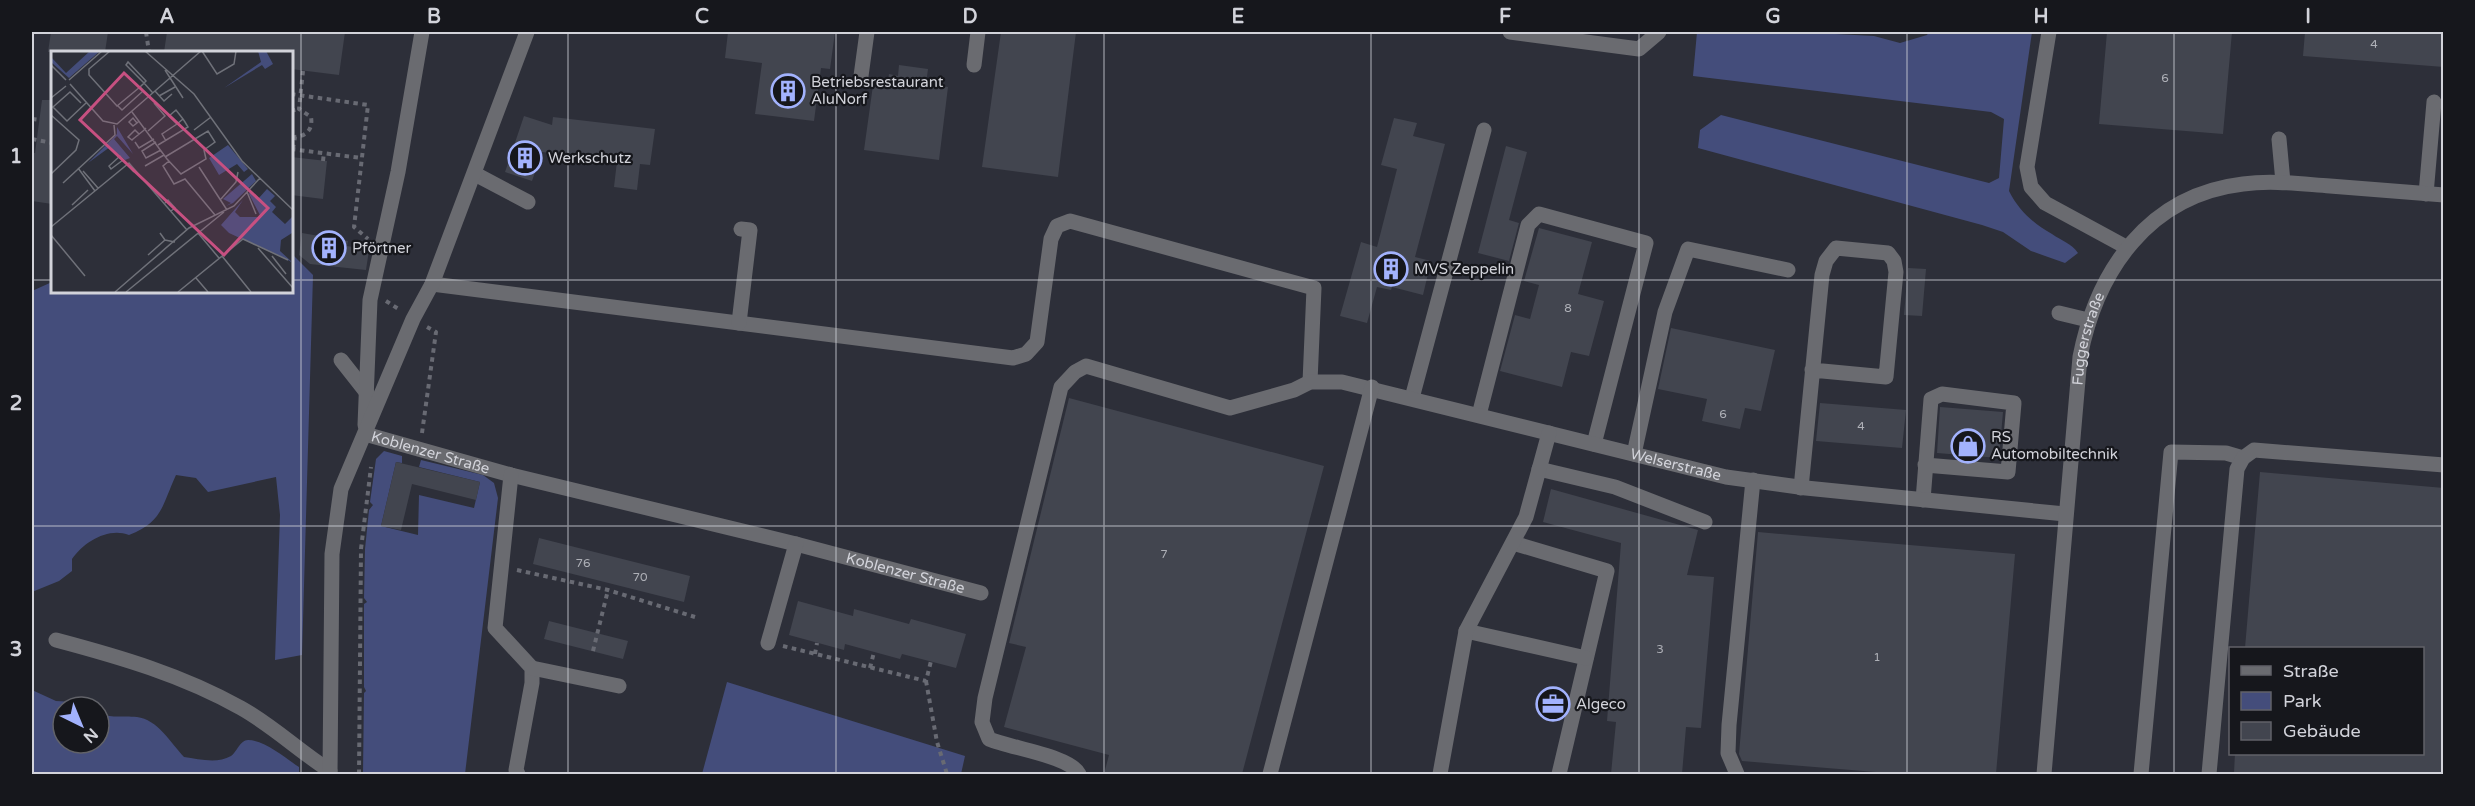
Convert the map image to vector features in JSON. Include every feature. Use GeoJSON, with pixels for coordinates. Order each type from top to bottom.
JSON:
{"type":"FeatureCollection","features":[{"type":"Feature","properties":{"kind":"street"},"geometry":{"type":"LineString","coordinates":[[364,434],[370,300],[398,172],[422,32]]}},
{"type":"Feature","properties":{"kind":"street"},"geometry":{"type":"LineString","coordinates":[[364,434],[414,319],[432,284],[528,32]]}},
{"type":"Feature","properties":{"kind":"street"},"geometry":{"type":"LineString","coordinates":[[861,76],[867,32]]}},
{"type":"Feature","properties":{"kind":"street"},"geometry":{"type":"LineString","coordinates":[[974,65],[978,32]]}},
{"type":"Feature","properties":{"kind":"street"},"geometry":{"type":"LineString","coordinates":[[1509,32],[1639,49],[1659,32]]}},
{"type":"Feature","properties":{"kind":"street"},"geometry":{"type":"LineString","coordinates":[[2049,32],[2027,167],[2031,187],[2045,203],[2126,247]]}},
{"type":"Feature","properties":{"kind":"street"},"geometry":{"type":"LineString","coordinates":[[2426,194],[2434,102]]}},
{"type":"Feature","properties":{"kind":"street"},"geometry":{"type":"LineString","coordinates":[[1412,398],[1484,130]]}},
{"type":"Feature","properties":{"kind":"street"},"geometry":{"type":"LineString","coordinates":[[2279,139],[2283,182]]}},
{"type":"Feature","properties":{"kind":"street"},"geometry":{"type":"LineString","coordinates":[[475,174],[528,202]]}},
{"type":"Feature","properties":{"kind":"street","name":"Fuggerstraße"},"geometry":{"type":"LineString","coordinates":[[2044,774],[2080,357],[2088,320],[2105,279],[2126,247],[2144,228],[2162,215],[2203,194],[2241,184],[2283,182],[2444,195]]}},
{"type":"Feature","properties":{"kind":"street"},"geometry":{"type":"LineString","coordinates":[[1479,415],[1528,225],[1539,214],[1646,243],[1594,444]]}},
{"type":"Feature","properties":{"kind":"street"},"geometry":{"type":"LineString","coordinates":[[432,284],[738,323],[787,324],[987,349],[1013,358],[1026,354],[1036,342],[1051,239],[1057,226],[1070,221],[1112,228],[1315,282],[1310,382]]}},
{"type":"Feature","properties":{"kind":"street"},"geometry":{"type":"LineString","coordinates":[[738,323],[750,230],[741,229]]}},
{"type":"Feature","properties":{"kind":"street"},"geometry":{"type":"LineString","coordinates":[[1801,488],[1812,370],[1822,275],[1826,261],[1836,248],[1888,253],[1894,261],[1896,272],[1886,377],[1812,370]]}},
{"type":"Feature","properties":{"kind":"street"},"geometry":{"type":"LineString","coordinates":[[1634,454],[1665,312],[1688,249],[1788,270]]}},
{"type":"Feature","properties":{"kind":"street"},"geometry":{"type":"LineString","coordinates":[[356,293],[370,300]]}},
{"type":"Feature","properties":{"kind":"street"},"geometry":{"type":"LineString","coordinates":[[2059,313],[2088,320]]}},
{"type":"Feature","properties":{"kind":"street"},"geometry":{"type":"LineString","coordinates":[[341,360],[367,393]]}},
{"type":"Feature","properties":{"kind":"street","name":"Welserstraße"},"geometry":{"type":"LineString","coordinates":[[1079,774],[1076,769],[1058,760],[989,739],[982,722],[987,687],[1061,387],[1075,372],[1086,366],[1230,408],[1294,390],[1310,382],[1342,382],[1372,387],[1634,454],[1753,480],[1801,488],[2065,514]]}},
{"type":"Feature","properties":{"kind":"street"},"geometry":{"type":"LineString","coordinates":[[1270,774],[1372,387]]}},
{"type":"Feature","properties":{"kind":"street"},"geometry":{"type":"LineString","coordinates":[[1923,500],[1925,465],[1931,399],[1941,394],[2014,403],[2008,471],[1925,465]]}},
{"type":"Feature","properties":{"kind":"street"},"geometry":{"type":"LineString","coordinates":[[1440,774],[1466,631],[1526,517],[1549,433]]}},
{"type":"Feature","properties":{"kind":"street","name":"Koblenzer Straße"},"geometry":{"type":"LineString","coordinates":[[330,773],[334,525],[341,489],[364,434],[511,475],[796,544],[981,593]]}},
{"type":"Feature","properties":{"kind":"street"},"geometry":{"type":"LineString","coordinates":[[2209,774],[2237,469],[2243,458],[2254,450],[2444,465]]}},
{"type":"Feature","properties":{"kind":"street"},"geometry":{"type":"LineString","coordinates":[[2141,774],[2171,452],[2226,453],[2243,458]]}},
{"type":"Feature","properties":{"kind":"street"},"geometry":{"type":"LineString","coordinates":[[1539,469],[1615,487],[1705,522]]}},
{"type":"Feature","properties":{"kind":"street"},"geometry":{"type":"LineString","coordinates":[[511,475],[495,628],[532,668],[619,686]]}},
{"type":"Feature","properties":{"kind":"street"},"geometry":{"type":"LineString","coordinates":[[1737,774],[1728,753],[1729,725],[1753,480]]}},
{"type":"Feature","properties":{"kind":"street"},"geometry":{"type":"LineString","coordinates":[[1513,543],[1606,571],[1559,774]]}},
{"type":"Feature","properties":{"kind":"street"},"geometry":{"type":"LineString","coordinates":[[768,643],[796,544]]}},
{"type":"Feature","properties":{"kind":"street"},"geometry":{"type":"LineString","coordinates":[[1466,631],[1586,658]]}},
{"type":"Feature","properties":{"kind":"street"},"geometry":{"type":"LineString","coordinates":[[56,640],[132,660],[184,680],[241,708],[330,773]]}},
{"type":"Feature","properties":{"kind":"street"},"geometry":{"type":"LineString","coordinates":[[518,774],[516,770],[532,683],[532,668]]}},
{"type":"Feature","properties":{"kind":"path"},"geometry":{"type":"LineString","coordinates":[[146,32],[149,51]]}},
{"type":"Feature","properties":{"kind":"path"},"geometry":{"type":"LineString","coordinates":[[299,109],[303,71]]}},
{"type":"Feature","properties":{"kind":"path"},"geometry":{"type":"LineString","coordinates":[[292,111],[299,109]]}},
{"type":"Feature","properties":{"kind":"path"},"geometry":{"type":"LineString","coordinates":[[299,109],[310,117],[312,124],[303,136],[293,136],[292,149],[362,158]]}},
{"type":"Feature","properties":{"kind":"path"},"geometry":{"type":"LineString","coordinates":[[32,118],[40,120]]}},
{"type":"Feature","properties":{"kind":"path"},"geometry":{"type":"LineString","coordinates":[[32,139],[51,143]]}},
{"type":"Feature","properties":{"kind":"path"},"geometry":{"type":"LineString","coordinates":[[323,161],[324,152]]}},
{"type":"Feature","properties":{"kind":"path"},"geometry":{"type":"LineString","coordinates":[[359,774],[361,549],[372,458],[382,440]]}},
{"type":"Feature","properties":{"kind":"path"},"geometry":{"type":"LineString","coordinates":[[501,567],[608,590],[695,617]]}},
{"type":"Feature","properties":{"kind":"path"},"geometry":{"type":"LineString","coordinates":[[593,651],[608,590]]}},
{"type":"Feature","properties":{"kind":"path"},"geometry":{"type":"LineString","coordinates":[[768,643],[926,681]]}},
{"type":"Feature","properties":{"kind":"path"},"geometry":{"type":"LineString","coordinates":[[815,654],[817,643]]}},
{"type":"Feature","properties":{"kind":"path"},"geometry":{"type":"LineString","coordinates":[[870,668],[874,652]]}},
{"type":"Feature","properties":{"kind":"path"},"geometry":{"type":"LineString","coordinates":[[931,661],[926,681],[937,742],[946,774]]}},
{"type":"Feature","properties":{"kind":"green space"},"geometry":{"type":"Polygon","coordinates":[[[1697,32],[1797,32],[1874,36],[1900,43],[1927,35],[1929,32],[2032,32],[2009,191],[2027,216],[2069,244],[2078,253],[2065,263],[2031,251],[2003,232],[1982,225],[1698,148],[1700,130],[1721,115],[1989,183],[1999,178],[2004,119],[1991,112],[1693,76],[1697,32]]]}},
{"type":"Feature","properties":{"kind":"green space"},"geometry":{"type":"Polygon","coordinates":[[[292,254],[313,275],[302,655],[275,660],[280,515],[276,477],[208,492],[196,478],[176,475],[164,504],[149,524],[129,535],[113,533],[90,542],[72,559],[72,571],[59,581],[32,592],[32,291],[51,282],[51,292],[292,292],[292,254]]]}},
{"type":"Feature","properties":{"kind":"green space"},"geometry":{"type":"Polygon","coordinates":[[[384,451],[402,456],[402,463],[396,462],[381,526],[418,535],[419,495],[474,508],[480,482],[419,467],[421,460],[483,475],[494,483],[498,498],[465,774],[363,774],[364,693],[366,691],[364,687],[364,604],[367,602],[364,598],[365,549],[369,510],[373,505],[370,502],[376,459],[384,451]]]}},
{"type":"Feature","properties":{"kind":"green space"},"geometry":{"type":"Polygon","coordinates":[[[727,682],[965,756],[961,774],[702,774],[727,682]]]}},
{"type":"Feature","properties":{"kind":"green space"},"geometry":{"type":"Polygon","coordinates":[[[32,690],[51,699],[51,755],[111,755],[111,716],[137,717],[151,722],[184,757],[220,760],[231,756],[241,744],[248,740],[268,746],[299,767],[299,774],[32,774],[32,690]]]}},
{"type":"Feature","properties":{"kind":"building"},"geometry":{"type":"Polygon","coordinates":[[[51,32],[108,32],[105,51],[48,52],[51,32]]]}},
{"type":"Feature","properties":{"kind":"building"},"geometry":{"type":"Polygon","coordinates":[[[167,32],[345,32],[339,75],[292,69],[292,51],[164,51],[167,32]]]}},
{"type":"Feature","properties":{"kind":"building","name":"Betriebsrestaurant AluNorf"},"geometry":{"type":"Polygon","coordinates":[[[728,32],[835,32],[830,69],[821,68],[814,121],[755,114],[762,63],[725,58],[728,32]]]}},
{"type":"Feature","properties":{"kind":"building"},"geometry":{"type":"Polygon","coordinates":[[[1001,32],[1076,32],[1058,177],[982,167],[1001,32]]]}},
{"type":"Feature","properties":{"kind":"building"},"geometry":{"type":"Polygon","coordinates":[[[2107,32],[2232,32],[2223,134],[2099,124],[2107,32]]]}},
{"type":"Feature","properties":{"kind":"building"},"geometry":{"type":"Polygon","coordinates":[[[2305,32],[2444,32],[2444,67],[2303,56],[2305,32]]]}},
{"type":"Feature","properties":{"kind":"building"},"geometry":{"type":"Polygon","coordinates":[[[899,65],[928,69],[926,84],[948,87],[939,160],[864,150],[874,78],[888,80],[889,74],[898,76],[899,65]]]}},
{"type":"Feature","properties":{"kind":"building"},"geometry":{"type":"Polygon","coordinates":[[[42,100],[51,100],[51,204],[32,201],[32,153],[35,153],[42,100]]]}},
{"type":"Feature","properties":{"kind":"building"},"geometry":{"type":"Polygon","coordinates":[[[524,116],[552,125],[553,117],[655,129],[650,165],[640,164],[637,190],[614,187],[617,161],[542,152],[532,181],[505,172],[524,116]]]}},
{"type":"Feature","properties":{"kind":"building"},"geometry":{"type":"Polygon","coordinates":[[[1394,118],[1417,123],[1413,136],[1445,144],[1415,257],[1431,261],[1423,295],[1392,287],[1391,290],[1377,287],[1367,323],[1340,316],[1361,242],[1377,247],[1397,169],[1381,165],[1394,118]]]}},
{"type":"Feature","properties":{"kind":"building"},"geometry":{"type":"Polygon","coordinates":[[[1506,146],[1527,152],[1509,220],[1519,223],[1509,261],[1478,253],[1506,146]]]}},
{"type":"Feature","properties":{"kind":"building"},"geometry":{"type":"Polygon","coordinates":[[[292,157],[327,161],[323,199],[292,195],[292,157]]]}},
{"type":"Feature","properties":{"kind":"building"},"geometry":{"type":"Polygon","coordinates":[[[1539,228],[1592,242],[1578,294],[1604,301],[1589,356],[1571,352],[1562,387],[1500,371],[1515,315],[1530,319],[1539,285],[1524,281],[1539,228]]]}},
{"type":"Feature","properties":{"kind":"building","name":"Pförtner"},"geometry":{"type":"Polygon","coordinates":[[[302,233],[348,241],[347,246],[369,250],[366,270],[310,264],[299,255],[302,233]]]}},
{"type":"Feature","properties":{"kind":"building"},"geometry":{"type":"Polygon","coordinates":[[[1908,268],[1926,269],[1922,316],[1904,315],[1908,268]]]}},
{"type":"Feature","properties":{"kind":"building"},"geometry":{"type":"Polygon","coordinates":[[[1671,328],[1775,350],[1761,411],[1745,408],[1740,429],[1716,424],[1702,421],[1707,399],[1658,389],[1671,328]]]}},
{"type":"Feature","properties":{"kind":"building"},"geometry":{"type":"Polygon","coordinates":[[[1069,398],[1324,466],[1242,774],[1104,774],[1109,755],[1004,727],[1026,647],[1009,643],[1069,398]]]}},
{"type":"Feature","properties":{"kind":"building"},"geometry":{"type":"Polygon","coordinates":[[[1820,403],[1906,410],[1902,448],[1816,441],[1820,403]]]}},
{"type":"Feature","properties":{"kind":"building"},"geometry":{"type":"Polygon","coordinates":[[[1940,407],[2003,412],[1999,458],[1937,453],[1940,407]]]}},
{"type":"Feature","properties":{"kind":"building"},"geometry":{"type":"Polygon","coordinates":[[[396,462],[480,482],[476,500],[412,484],[401,530],[381,526],[396,462]]]}},
{"type":"Feature","properties":{"kind":"building"},"geometry":{"type":"Polygon","coordinates":[[[2260,472],[2444,488],[2444,774],[2234,773],[2235,755],[2424,755],[2424,647],[2245,647],[2260,472]]]}},
{"type":"Feature","properties":{"kind":"building"},"geometry":{"type":"Polygon","coordinates":[[[1551,489],[1698,530],[1687,575],[1714,577],[1701,728],[1686,727],[1682,774],[1611,774],[1616,722],[1607,721],[1621,543],[1543,522],[1551,489]]]}},
{"type":"Feature","properties":{"kind":"building"},"geometry":{"type":"Polygon","coordinates":[[[1758,532],[2015,554],[1996,774],[1900,774],[1742,761],[1739,754],[1758,532]]]}},
{"type":"Feature","properties":{"kind":"building"},"geometry":{"type":"Polygon","coordinates":[[[539,538],[690,576],[684,602],[533,564],[539,538]]]}},
{"type":"Feature","properties":{"kind":"building"},"geometry":{"type":"Polygon","coordinates":[[[798,601],[853,616],[854,609],[909,624],[911,619],[966,634],[956,668],[902,654],[900,659],[845,644],[844,650],[789,635],[798,601]]]}},
{"type":"Feature","properties":{"kind":"building"},"geometry":{"type":"Polygon","coordinates":[[[549,621],[628,641],[623,659],[544,639],[549,621]]]}},
{"type":"Feature","properties":{"kind":"place","name":"Betriebsrestaurant AluNorf"},"geometry":{"type":"Point","coordinates":[788,91]}},
{"type":"Feature","properties":{"kind":"place","name":"Werkschutz"},"geometry":{"type":"Point","coordinates":[525,158]}},
{"type":"Feature","properties":{"kind":"place","name":"Pförtner"},"geometry":{"type":"Point","coordinates":[329,248]}},
{"type":"Feature","properties":{"kind":"place","name":"MVS Zeppelin"},"geometry":{"type":"Point","coordinates":[1391,269]}},
{"type":"Feature","properties":{"kind":"place","name":"RS Automobiltechnik"},"geometry":{"type":"Point","coordinates":[1968,446]}},
{"type":"Feature","properties":{"kind":"place","name":"Algeco"},"geometry":{"type":"Point","coordinates":[1553,704]}}]}
